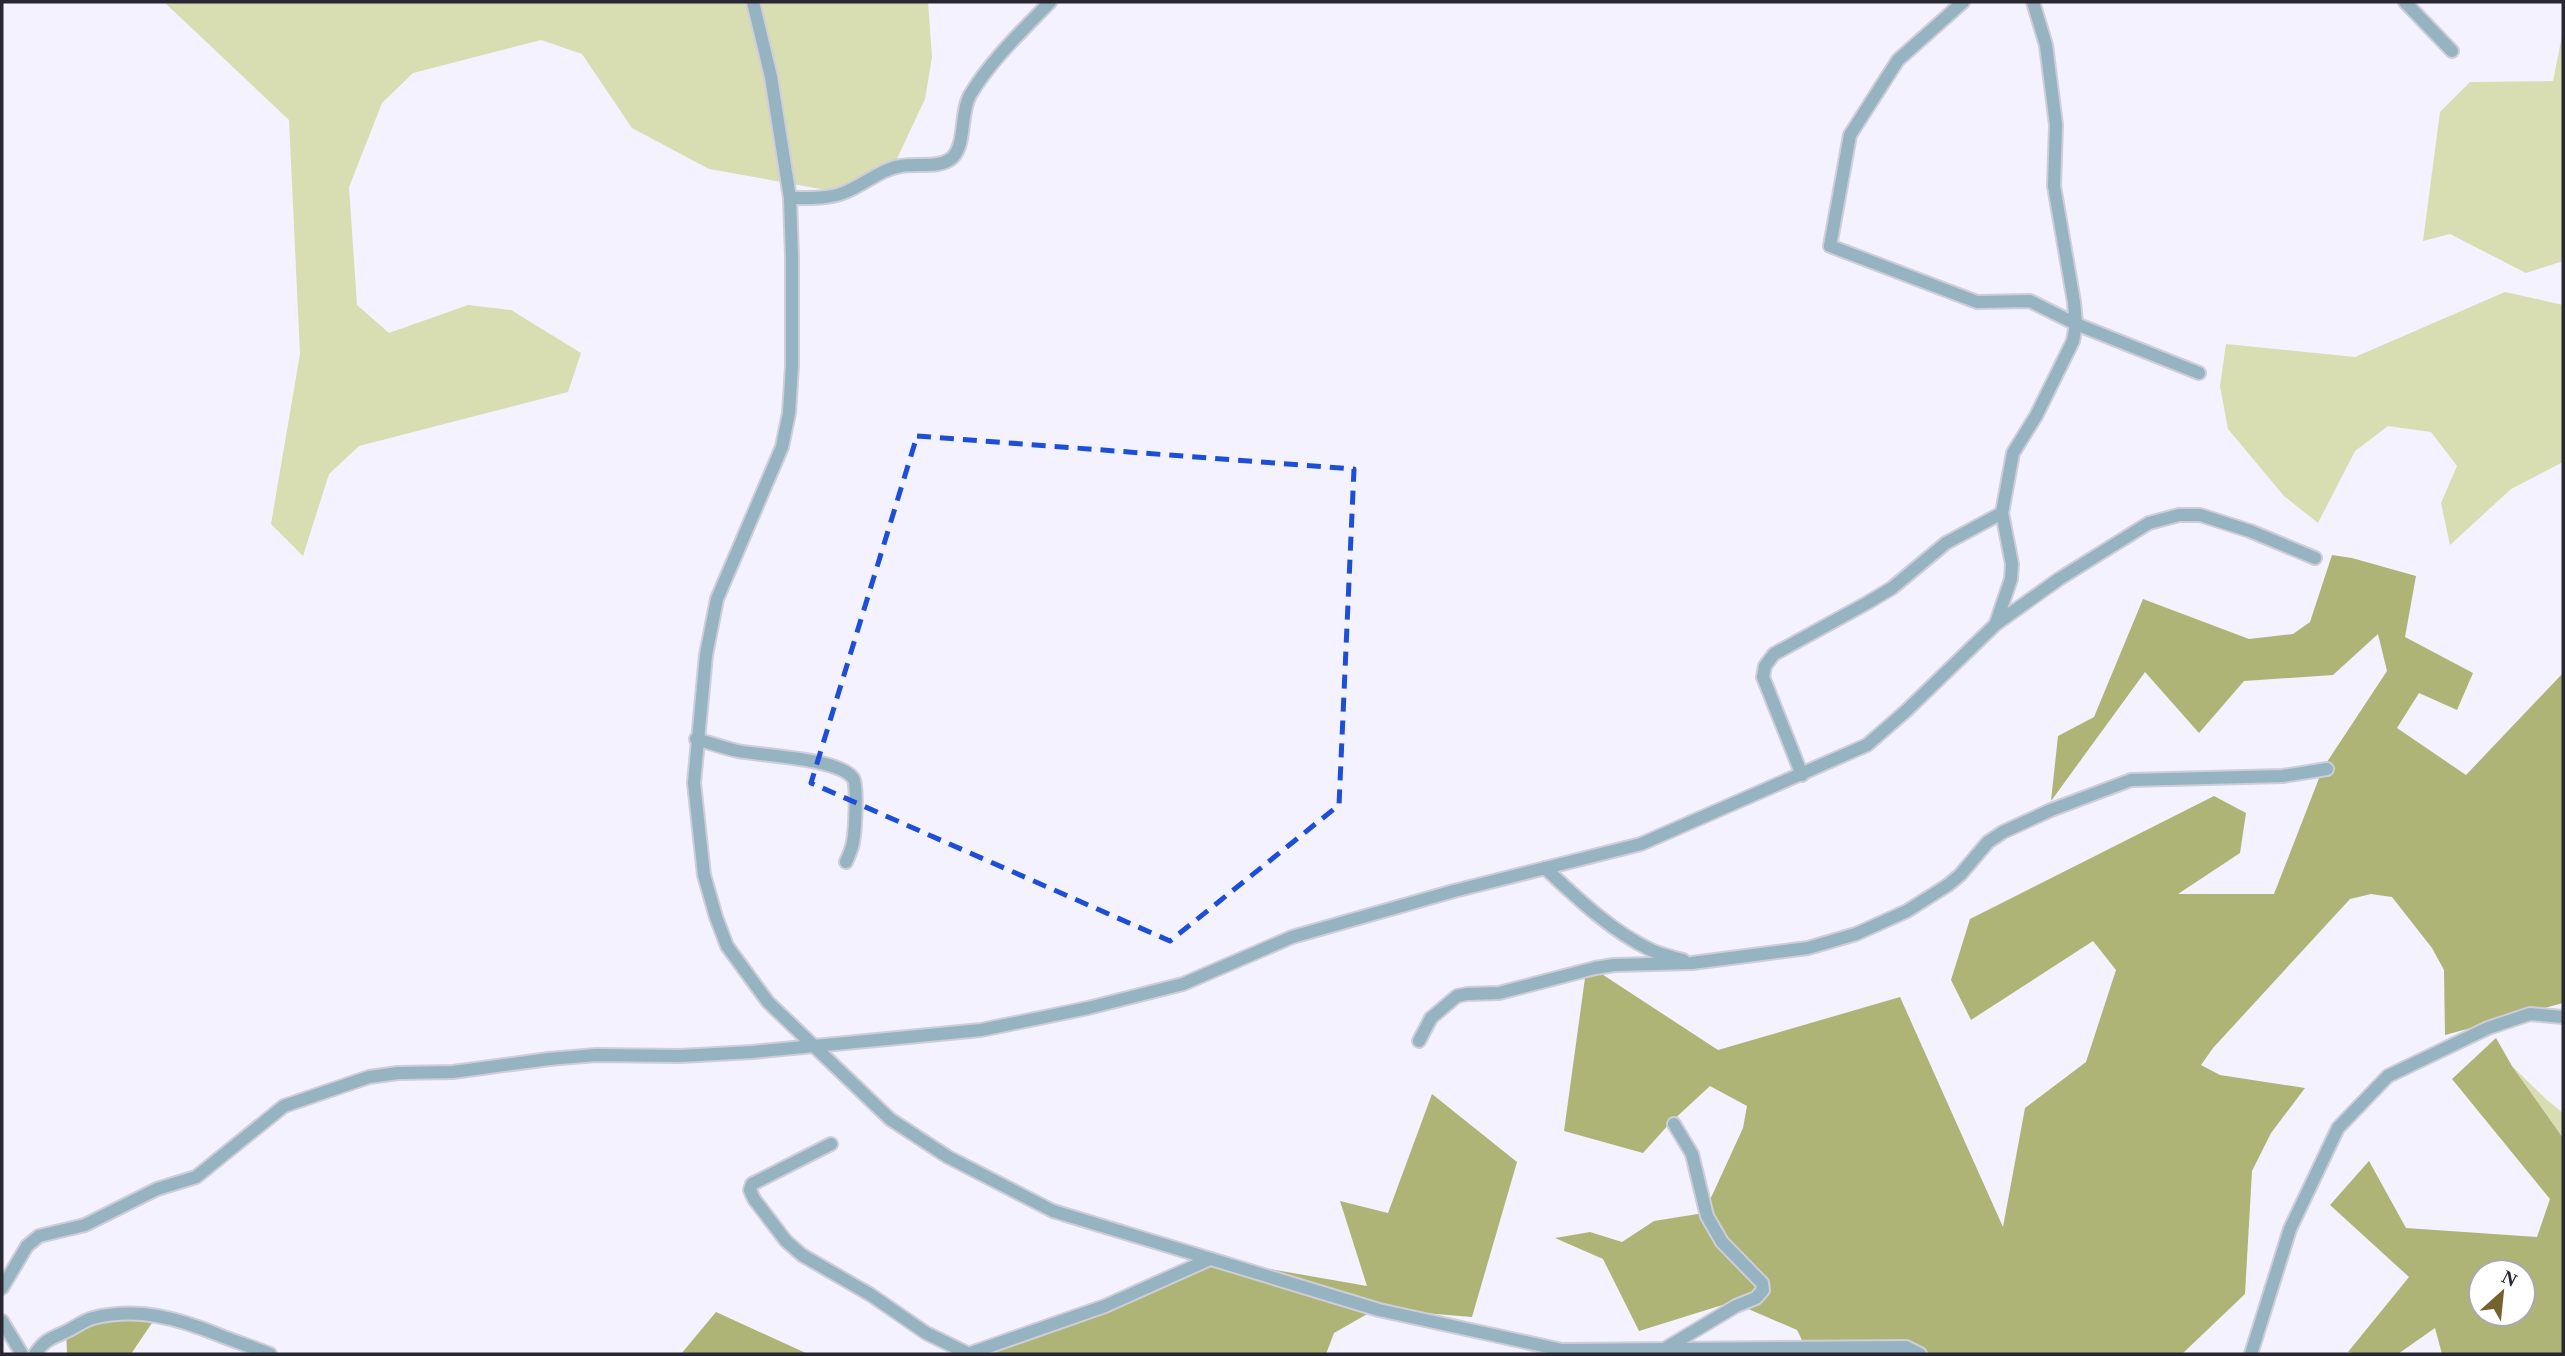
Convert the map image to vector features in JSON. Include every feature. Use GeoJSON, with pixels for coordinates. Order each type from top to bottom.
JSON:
{"type":"FeatureCollection","features":[{"type":"Feature","properties":{"kind":"street"},"geometry":{"type":"LineString","coordinates":[[753,2],[771,77],[790,198],[792,298],[789,413],[782,447],[718,600],[706,655],[696,739],[694,783],[704,875],[716,917],[727,946],[768,1002],[890,1119],[948,1157],[1053,1211],[1210,1259],[1379,1310],[1563,1352],[1906,1347],[1920,1354]]}},
{"type":"Feature","properties":{"kind":"street"},"geometry":{"type":"LineString","coordinates":[[790,198],[843,193],[893,167],[940,164],[953,157],[959,144],[963,111],[970,95],[1020,30],[1051,2]]}},
{"type":"Feature","properties":{"kind":"street"},"geometry":{"type":"LineString","coordinates":[[1963,2],[1898,60],[1850,135],[1830,246],[1977,302],[2030,301],[2076,324],[2199,373]]}},
{"type":"Feature","properties":{"kind":"street"},"geometry":{"type":"LineString","coordinates":[[1996,624],[2011,579],[2012,564],[2002,513],[2013,453],[2036,416],[2073,341],[2076,324],[2054,186],[2056,125],[2046,45],[2033,2]]}},
{"type":"Feature","properties":{"kind":"street"},"geometry":{"type":"LineString","coordinates":[[2405,2],[2452,51]]}},
{"type":"Feature","properties":{"kind":"street"},"geometry":{"type":"LineString","coordinates":[[1802,775],[1763,677],[1765,666],[1774,654],[1892,588],[1946,543],[2002,513]]}},
{"type":"Feature","properties":{"kind":"street"},"geometry":{"type":"LineString","coordinates":[[2,1287],[27,1246],[38,1236],[85,1225],[157,1189],[196,1177],[284,1106],[369,1077],[398,1073],[453,1072],[596,1055],[692,1056],[981,1030],[1088,1008],[1183,984],[1292,937],[1641,844],[1867,745],[1996,624],[2059,579],[2149,523],[2179,514],[2200,515],[2250,531],[2315,558]]}},
{"type":"Feature","properties":{"kind":"street"},"geometry":{"type":"LineString","coordinates":[[696,739],[740,751],[796,758],[851,775],[855,780],[856,790],[854,839],[846,862]]}},
{"type":"Feature","properties":{"kind":"street"},"geometry":{"type":"LineString","coordinates":[[1419,1041],[1426,1024],[1457,996],[1499,993],[1604,966],[1692,963],[1808,948],[1856,934],[1906,911],[1948,885],[1988,842],[2003,832],[2051,810],[2131,780],[2283,776],[2326,769]]}},
{"type":"Feature","properties":{"kind":"street"},"geometry":{"type":"LineString","coordinates":[[1545,868],[1623,933],[1653,951],[1692,963]]}},
{"type":"Feature","properties":{"kind":"street"},"geometry":{"type":"LineString","coordinates":[[2251,1354],[2290,1229],[2338,1128],[2388,1076],[2488,1028],[2530,1014],[2563,1017]]}},
{"type":"Feature","properties":{"kind":"street"},"geometry":{"type":"LineString","coordinates":[[1665,1349],[1736,1306],[1756,1298],[1763,1290],[1762,1283],[1722,1242],[1707,1216],[1692,1154],[1674,1124]]}},
{"type":"Feature","properties":{"kind":"street"},"geometry":{"type":"LineString","coordinates":[[831,1144],[752,1184],[750,1190],[754,1199],[786,1241],[802,1255],[871,1295],[926,1333],[969,1354],[1105,1307],[1210,1259]]}},
{"type":"Feature","properties":{"kind":"street"},"geometry":{"type":"LineString","coordinates":[[35,1354],[52,1336],[79,1324],[132,1312],[162,1315],[184,1321],[270,1354]]}},
{"type":"Feature","properties":{"kind":"street"},"geometry":{"type":"LineString","coordinates":[[2,1321],[22,1354]]}},
{"type":"Feature","properties":{"kind":"highlighted area"},"geometry":{"type":"Polygon","coordinates":[[[917,436],[1354,469],[1339,805],[1170,941],[811,783],[917,436]]]}},
{"type":"Feature","properties":{"kind":"green space"},"geometry":{"type":"Polygon","coordinates":[[[164,2],[928,2],[932,57],[925,99],[893,167],[843,193],[709,169],[632,128],[582,54],[541,40],[413,73],[382,103],[349,187],[357,305],[389,333],[468,305],[511,310],[581,353],[568,392],[359,446],[329,474],[303,556],[271,524],[300,354],[289,120],[164,2]]]}},
{"type":"Feature","properties":{"kind":"green space"},"geometry":{"type":"Polygon","coordinates":[[[2563,31],[2563,261],[2526,273],[2450,234],[2423,241],[2440,112],[2470,82],[2553,81],[2563,31]]]}},
{"type":"Feature","properties":{"kind":"green space"},"geometry":{"type":"Polygon","coordinates":[[[2505,292],[2563,305],[2563,462],[2511,489],[2450,545],[2441,503],[2457,466],[2431,432],[2388,426],[2355,451],[2318,523],[2284,496],[2228,429],[2220,386],[2226,344],[2355,357],[2505,292]]]}},
{"type":"Feature","properties":{"kind":"green space"},"geometry":{"type":"Polygon","coordinates":[[[2332,555],[2416,576],[2405,637],[2473,673],[2457,710],[2419,693],[2397,728],[2466,775],[2563,673],[2563,1003],[2445,1035],[2444,970],[2432,948],[2392,897],[2371,894],[2350,899],[2213,1048],[2201,1065],[2220,1075],[2305,1088],[2271,1133],[2252,1171],[2245,1294],[2182,1354],[1801,1354],[1805,1346],[1797,1330],[1732,1302],[1639,1331],[1603,1259],[1555,1238],[1590,1232],[1622,1242],[1654,1221],[1704,1213],[1743,1128],[1747,1106],[1710,1086],[1670,1123],[1643,1153],[1564,1131],[1585,978],[1591,967],[1718,1050],[1900,997],[2003,1227],[2025,1108],[2086,1062],[2116,970],[2093,941],[1971,1020],[1951,980],[1970,919],[2214,796],[2246,813],[2240,853],[2178,894],[2274,894],[2323,768],[2387,671],[2378,634],[2333,675],[2244,681],[2199,733],[2145,672],[2051,801],[2058,736],[2094,717],[2143,599],[2249,639],[2293,634],[2310,622],[2332,555]]]}},
{"type":"Feature","properties":{"kind":"green space"},"geometry":{"type":"Polygon","coordinates":[[[2496,1038],[2512,1066],[2563,1138],[2563,1354],[2442,1354],[2435,1328],[2398,1354],[2348,1352],[2409,1277],[2330,1205],[2369,1161],[2406,1228],[2537,1237],[2550,1199],[2452,1079],[2496,1038]]]}},
{"type":"Feature","properties":{"kind":"green space"},"geometry":{"type":"Polygon","coordinates":[[[2512,1066],[2563,1113],[2563,1138],[2512,1066]]]}},
{"type":"Feature","properties":{"kind":"green space"},"geometry":{"type":"Polygon","coordinates":[[[1432,1094],[1517,1162],[1472,1317],[1376,1309],[1334,1333],[1326,1354],[961,1354],[1102,1305],[1207,1258],[1367,1286],[1340,1201],[1388,1213],[1432,1094]]]}},
{"type":"Feature","properties":{"kind":"green space"},"geometry":{"type":"Polygon","coordinates":[[[716,1312],[808,1354],[681,1354],[716,1312]]]}},
{"type":"Feature","properties":{"kind":"green space"},"geometry":{"type":"Polygon","coordinates":[[[158,1314],[131,1354],[67,1354],[66,1329],[75,1322],[158,1314]]]}}]}
